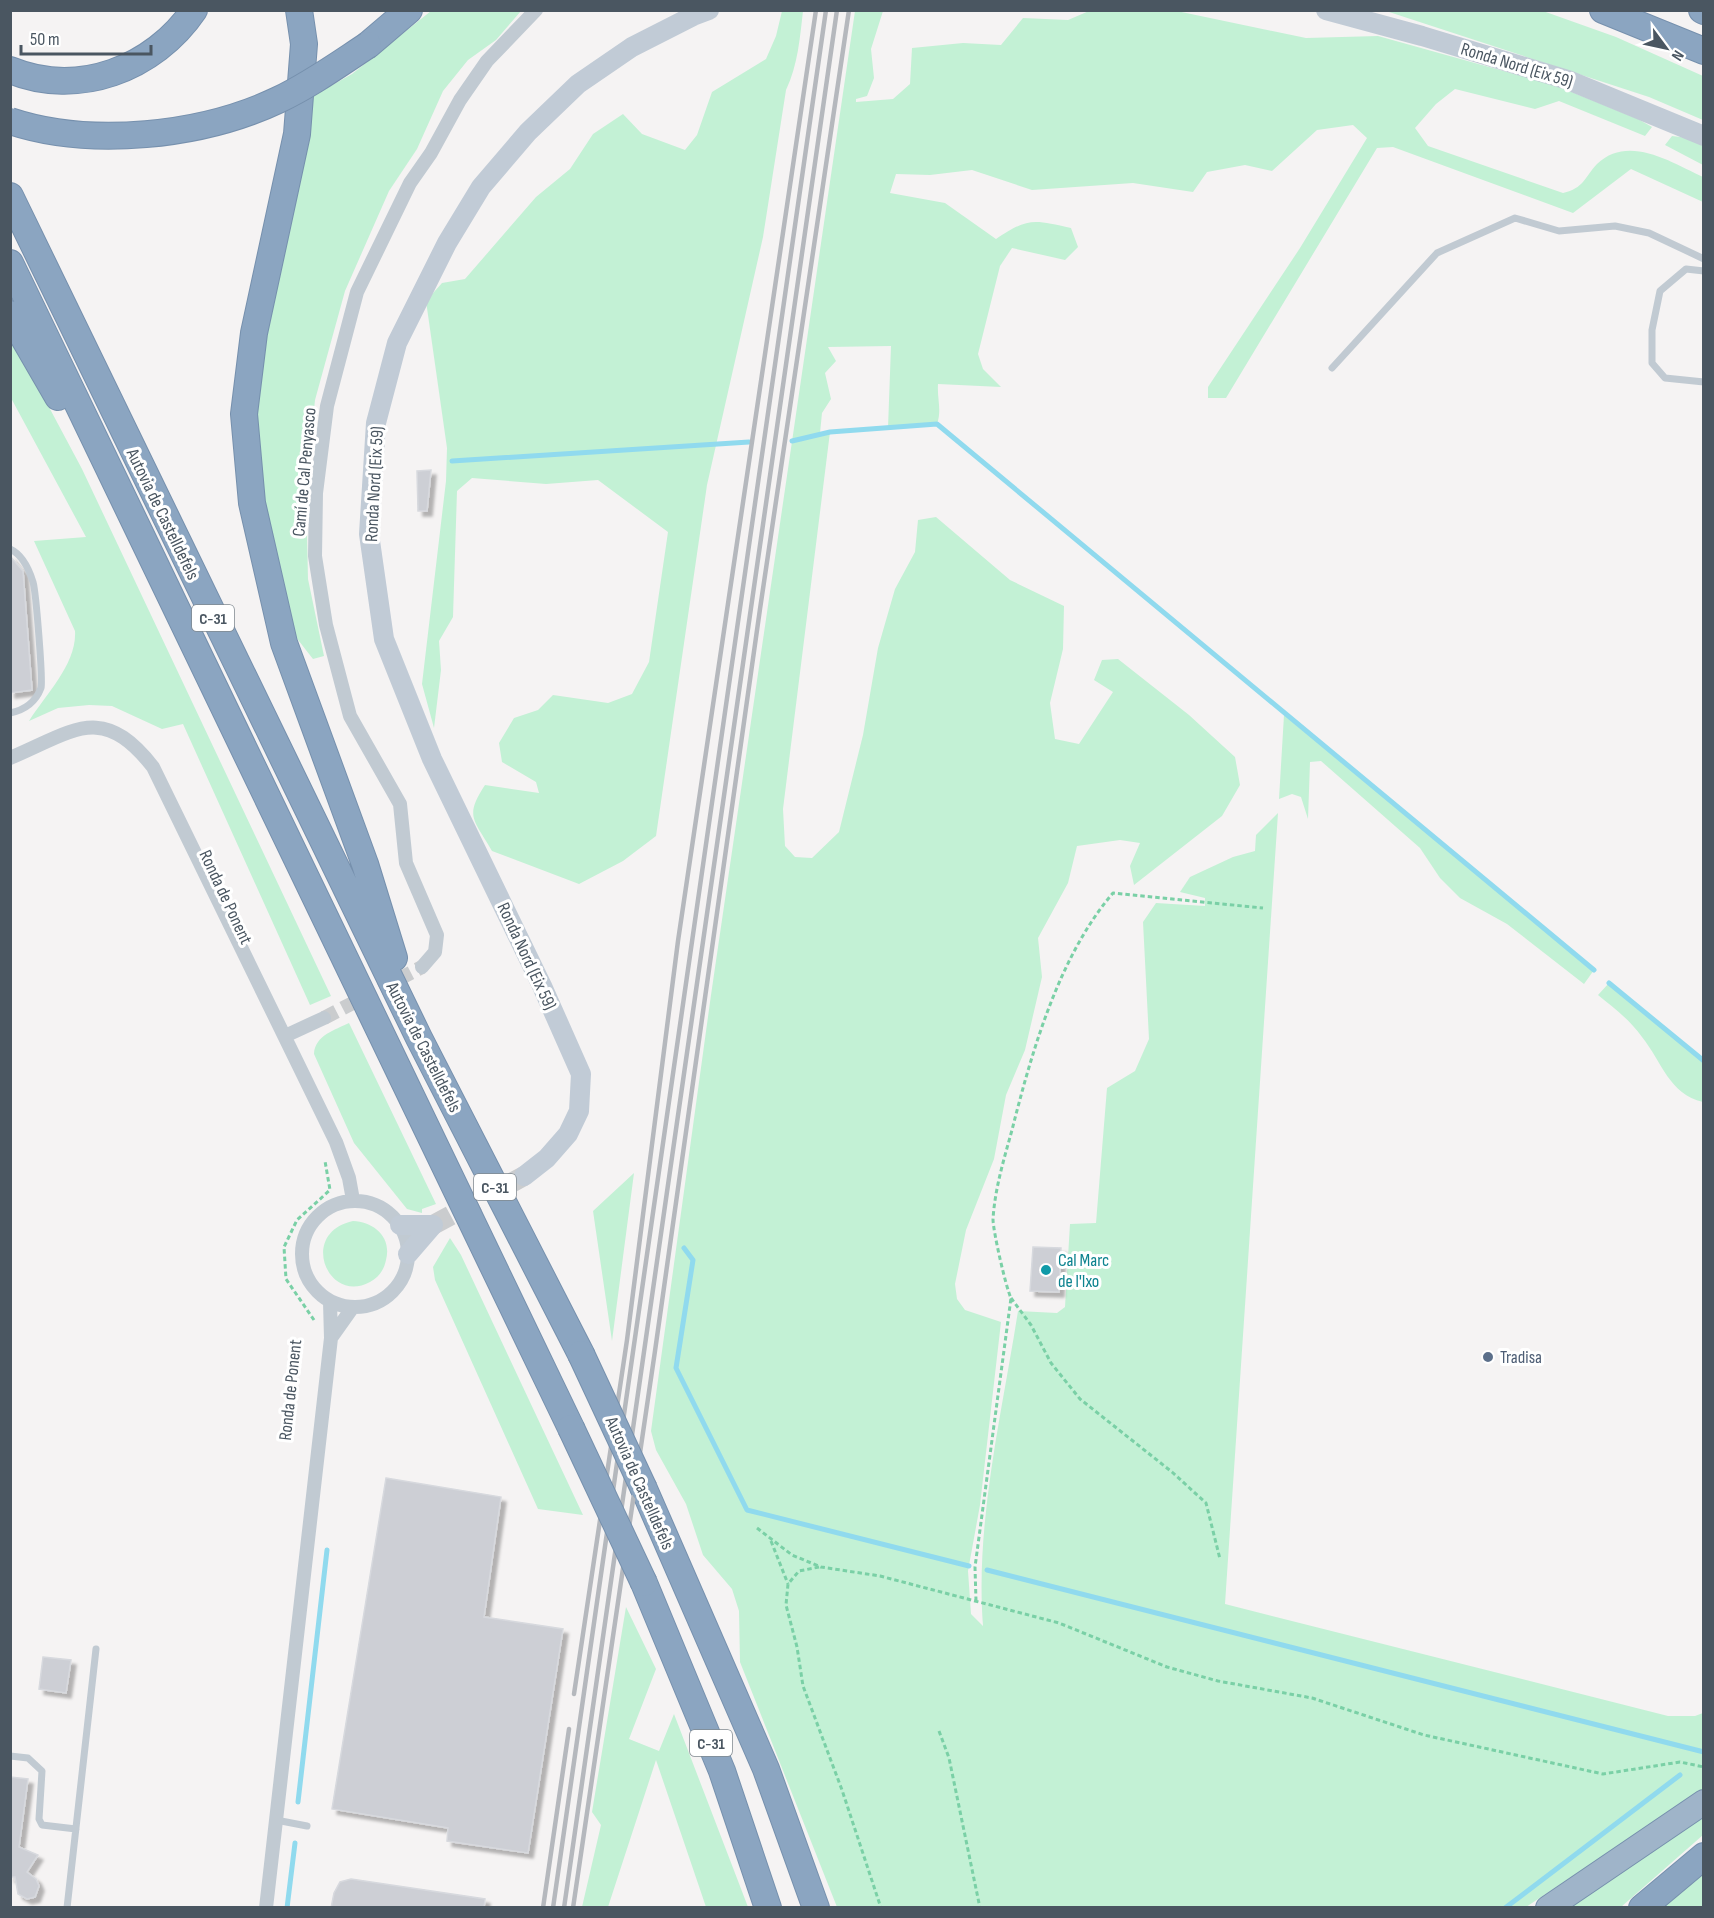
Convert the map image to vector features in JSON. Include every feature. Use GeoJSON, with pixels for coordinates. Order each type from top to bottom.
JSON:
{"type":"FeatureCollection","features":[{"type":"Feature","properties":{"kind":"highway"},"geometry":{"type":"LineString","coordinates":[[10,70],[62,82],[96,78],[131,66],[159,49],[179,32],[194,10]]}},
{"type":"Feature","properties":{"kind":"highway"},"geometry":{"type":"LineString","coordinates":[[299,10],[304,44],[297,134],[254,333],[244,414],[252,503],[284,643],[365,864],[419,1038]]}},
{"type":"Feature","properties":{"kind":"highway"},"geometry":{"type":"LineString","coordinates":[[10,121],[75,133],[133,135],[191,128],[236,116],[278,100],[368,45],[409,10]]}},
{"type":"Feature","properties":{"kind":"highway"},"geometry":{"type":"LineString","coordinates":[[1603,10],[1704,51]]}},
{"type":"Feature","properties":{"kind":"highway","name":"Autovia de Castelldefels"},"geometry":{"type":"LineString","coordinates":[[10,196],[419,1038],[581,1354],[644,1489],[766,1769],[816,1908]]}},
{"type":"Feature","properties":{"kind":"highway","name":"Autovia de Castelldefels"},"geometry":{"type":"LineString","coordinates":[[10,263],[572,1428],[644,1583],[722,1770],[768,1908]]}},
{"type":"Feature","properties":{"kind":"highway"},"geometry":{"type":"LineString","coordinates":[[12,318],[144,542]]}},
{"type":"Feature","properties":{"kind":"highway"},"geometry":{"type":"LineString","coordinates":[[1548,1908],[1704,1802]]}},
{"type":"Feature","properties":{"kind":"highway"},"geometry":{"type":"LineString","coordinates":[[1642,1908],[1704,1856]]}},
{"type":"Feature","properties":{"kind":"main road","name":"Ronda Nord (Eix 59)"},"geometry":{"type":"LineString","coordinates":[[524,1176],[548,1158],[568,1134],[579,1111],[581,1074],[542,986],[432,759],[384,639],[369,534],[376,423],[397,344],[447,243],[481,187],[528,132],[578,84],[632,47],[709,10]]}},
{"type":"Feature","properties":{"kind":"main road","name":"Ronda Nord (Eix 59)"},"geometry":{"type":"LineString","coordinates":[[1326,10],[1568,80],[1704,136]]}},
{"type":"Feature","properties":{"kind":"main road"},"geometry":{"type":"LineString","coordinates":[[400,1225],[433,1225],[408,1254]]}},
{"type":"Feature","properties":{"kind":"street","name":"Camí de Cal Penyasco"},"geometry":{"type":"LineString","coordinates":[[422,966],[435,952],[437,935],[406,863],[400,804],[350,716],[326,626],[315,556],[316,493],[327,406],[357,292],[410,183],[431,153],[460,100],[488,61],[536,10]]}},
{"type":"Feature","properties":{"kind":"street","name":"Ronda de Ponent"},"geometry":{"type":"LineString","coordinates":[[10,758],[79,729],[100,726],[120,733],[138,748],[153,767],[336,1142],[349,1178],[353,1200]]}},
{"type":"Feature","properties":{"kind":"street"},"geometry":{"type":"LineString","coordinates":[[285,1036],[324,1018]]}},
{"type":"Feature","properties":{"kind":"street"},"geometry":{"type":"LineString","coordinates":[[353,1200],[380,1206],[400,1225],[406,1239],[408,1254],[405,1272],[396,1287],[382,1299],[366,1306],[353,1307],[330,1302],[311,1285],[303,1270],[301,1254],[303,1237],[311,1222],[322,1211],[337,1203],[353,1200]]}},
{"type":"Feature","properties":{"kind":"street","name":"Ronda de Ponent"},"geometry":{"type":"LineString","coordinates":[[266,1908],[331,1338],[330,1302]]}},
{"type":"Feature","properties":{"kind":"street","name":"Ronda de Ponent"},"geometry":{"type":"LineString","coordinates":[[331,1338],[353,1307]]}},
{"type":"Feature","properties":{"kind":"lane"},"geometry":{"type":"LineString","coordinates":[[1332,368],[1437,253],[1515,218],[1559,231],[1615,226],[1649,233],[1704,260]]}},
{"type":"Feature","properties":{"kind":"lane"},"geometry":{"type":"LineString","coordinates":[[1704,271],[1686,269],[1660,291],[1652,330],[1652,363],[1665,378],[1704,381]]}},
{"type":"Feature","properties":{"kind":"lane"},"geometry":{"type":"LineString","coordinates":[[10,549],[21,555],[34,583],[42,686],[33,702],[10,713]]}},
{"type":"Feature","properties":{"kind":"lane"},"geometry":{"type":"LineString","coordinates":[[67,1908],[96,1649]]}},
{"type":"Feature","properties":{"kind":"lane"},"geometry":{"type":"LineString","coordinates":[[10,1756],[28,1758],[36,1762],[42,1771],[39,1819],[42,1825],[76,1829]]}},
{"type":"Feature","properties":{"kind":"lane"},"geometry":{"type":"LineString","coordinates":[[276,1820],[307,1826]]}},
{"type":"Feature","properties":{"kind":"path"},"geometry":{"type":"LineString","coordinates":[[1220,1559],[1206,1503],[1172,1472],[1080,1399],[1051,1363],[1031,1325],[1005,1287],[993,1222],[997,1187],[1023,1086],[1069,959],[1101,906],[1113,893],[1263,908]]}},
{"type":"Feature","properties":{"kind":"path","name":"Ronda de Ponent"},"geometry":{"type":"LineString","coordinates":[[316,1321],[286,1279],[285,1247],[297,1220],[330,1190],[323,1150]]}},
{"type":"Feature","properties":{"kind":"path"},"geometry":{"type":"LineString","coordinates":[[976,1601],[975,1567],[1011,1298]]}},
{"type":"Feature","properties":{"kind":"path"},"geometry":{"type":"LineString","coordinates":[[757,1528],[792,1555],[821,1567],[880,1576],[1059,1623],[1167,1667],[1218,1681],[1312,1698],[1436,1738],[1603,1774],[1680,1762],[1704,1767]]}},
{"type":"Feature","properties":{"kind":"path"},"geometry":{"type":"LineString","coordinates":[[770,1539],[788,1584],[786,1605],[797,1647],[803,1686],[842,1790],[880,1908]]}},
{"type":"Feature","properties":{"kind":"path"},"geometry":{"type":"LineString","coordinates":[[788,1584],[799,1571],[821,1567]]}},
{"type":"Feature","properties":{"kind":"path"},"geometry":{"type":"LineString","coordinates":[[939,1731],[949,1758],[980,1908]]}},
{"type":"Feature","properties":{"kind":"green space"},"geometry":{"type":"Polygon","coordinates":[[[1172,10],[1306,38],[1378,36],[1557,86],[1652,127],[1645,136],[1559,101],[1535,109],[1455,89],[1436,104],[1415,128],[1428,146],[1563,193],[1580,185],[1597,164],[1609,155],[1622,151],[1650,154],[1664,158],[1703,177],[1703,202],[1631,169],[1573,213],[1393,147],[1377,148],[1226,398],[1208,398],[1208,387],[1300,248],[1367,138],[1353,125],[1317,130],[1272,171],[1245,165],[1207,172],[1193,192],[1133,183],[1032,190],[972,170],[930,175],[896,174],[890,193],[945,203],[996,239],[1016,227],[1039,222],[1071,228],[1078,247],[1065,260],[1012,248],[1000,266],[978,354],[983,369],[1001,387],[938,384],[937,424],[888,428],[891,346],[828,347],[836,361],[825,373],[831,399],[822,413],[820,433],[830,432],[783,809],[785,846],[795,857],[812,858],[839,832],[863,735],[878,648],[895,589],[915,552],[918,520],[936,517],[1010,580],[1064,606],[1063,649],[1050,703],[1055,739],[1079,744],[1113,692],[1094,680],[1102,660],[1118,659],[1189,715],[1235,757],[1240,785],[1222,816],[1134,885],[1130,866],[1140,843],[1120,840],[1077,846],[1068,883],[1038,938],[1042,977],[1025,1050],[1006,1095],[994,1159],[966,1230],[955,1284],[957,1299],[965,1310],[1001,1322],[980,1505],[968,1571],[971,1614],[983,1626],[983,1547],[986,1508],[1018,1311],[1057,1313],[1065,1307],[1070,1224],[1096,1223],[1107,1088],[1135,1071],[1149,1039],[1143,922],[1156,903],[1205,906],[1205,898],[1180,892],[1190,877],[1233,857],[1255,851],[1256,835],[1278,813],[1225,1604],[1668,1716],[1695,1716],[1703,1713],[1703,1790],[1526,1907],[837,1907],[740,1662],[739,1611],[732,1589],[703,1555],[686,1504],[656,1450],[651,1431],[711,995],[855,11],[883,11],[871,49],[874,78],[867,96],[856,99],[856,102],[893,99],[910,84],[912,48],[963,43],[1001,45],[1023,18],[1068,20],[1089,11],[1172,10]]]}},
{"type":"Feature","properties":{"kind":"green space"},"geometry":{"type":"Polygon","coordinates":[[[431,11],[521,11],[496,40],[468,60],[443,91],[417,149],[389,191],[345,291],[315,400],[306,485],[308,579],[324,656],[313,659],[295,636],[259,484],[255,430],[268,307],[311,97],[352,74],[431,11]]]}},
{"type":"Feature","properties":{"kind":"green space"},"geometry":{"type":"Polygon","coordinates":[[[782,11],[803,11],[796,61],[786,90],[763,237],[707,485],[656,836],[623,861],[579,884],[492,851],[476,824],[473,812],[475,804],[485,785],[539,793],[536,782],[502,762],[499,743],[514,718],[538,710],[553,695],[608,703],[632,694],[649,662],[668,532],[598,480],[546,484],[472,478],[457,491],[453,617],[439,641],[441,670],[434,728],[422,684],[446,481],[447,448],[426,301],[442,283],[465,279],[536,197],[570,169],[593,134],[623,114],[642,134],[685,150],[697,135],[712,92],[766,59],[776,36],[782,11]]]}},
{"type":"Feature","properties":{"kind":"green space"},"geometry":{"type":"Polygon","coordinates":[[[1386,11],[1543,11],[1616,37],[1703,76],[1703,120],[1649,97],[1386,11]]]}},
{"type":"Feature","properties":{"kind":"green space"},"geometry":{"type":"Polygon","coordinates":[[[1672,136],[1689,138],[1703,145],[1703,165],[1665,145],[1672,136]]]}},
{"type":"Feature","properties":{"kind":"green space"},"geometry":{"type":"Polygon","coordinates":[[[10,334],[82,469],[331,996],[310,1005],[183,724],[162,729],[112,706],[89,705],[58,708],[29,721],[66,667],[74,643],[75,631],[34,541],[86,537],[11,398],[10,334]]]}},
{"type":"Feature","properties":{"kind":"green space"},"geometry":{"type":"Polygon","coordinates":[[[1284,715],[1594,970],[1584,984],[1507,924],[1460,898],[1440,878],[1420,848],[1321,761],[1310,762],[1308,819],[1301,797],[1292,794],[1279,799],[1284,715]]]}},
{"type":"Feature","properties":{"kind":"green space"},"geometry":{"type":"Polygon","coordinates":[[[1609,983],[1703,1061],[1703,1102],[1691,1098],[1674,1085],[1637,1031],[1622,1014],[1598,995],[1609,983]]]}},
{"type":"Feature","properties":{"kind":"green space"},"geometry":{"type":"Polygon","coordinates":[[[349,1023],[436,1204],[422,1209],[422,1213],[407,1209],[354,1143],[314,1054],[322,1038],[349,1023]]]}},
{"type":"Feature","properties":{"kind":"green space"},"geometry":{"type":"Polygon","coordinates":[[[634,1173],[612,1341],[593,1211],[634,1173]]]}},
{"type":"Feature","properties":{"kind":"green space"},"geometry":{"type":"Polygon","coordinates":[[[353,1221],[368,1224],[380,1232],[387,1252],[384,1267],[378,1275],[370,1282],[355,1286],[342,1284],[332,1276],[325,1265],[323,1252],[327,1239],[336,1228],[353,1221]]]}},
{"type":"Feature","properties":{"kind":"green space"},"geometry":{"type":"Polygon","coordinates":[[[450,1238],[461,1255],[583,1515],[538,1509],[435,1280],[433,1267],[450,1238]]]}},
{"type":"Feature","properties":{"kind":"green space"},"geometry":{"type":"Polygon","coordinates":[[[626,1607],[656,1669],[629,1739],[659,1751],[674,1714],[748,1907],[706,1907],[656,1760],[608,1907],[582,1907],[601,1825],[592,1812],[626,1607]]]}},
{"type":"Feature","properties":{"kind":"green space"},"geometry":{"type":"Polygon","coordinates":[[[1703,1814],[1703,1835],[1621,1907],[1562,1908],[1703,1814]]]}},
{"type":"Feature","properties":{"kind":"green space"},"geometry":{"type":"Polygon","coordinates":[[[1703,1869],[1703,1907],[1658,1907],[1703,1869]]]}},
{"type":"Feature","properties":{"kind":"building"},"geometry":{"type":"Polygon","coordinates":[[[431,470],[427,511],[418,511],[417,471],[431,470]]]}},
{"type":"Feature","properties":{"kind":"building"},"geometry":{"type":"Polygon","coordinates":[[[10,556],[23,571],[32,690],[10,693],[10,556]]]}},
{"type":"Feature","properties":{"kind":"building","name":"Cal Marc de l'Ixo"},"geometry":{"type":"Polygon","coordinates":[[[1033,1247],[1061,1248],[1059,1292],[1030,1291],[1033,1247]]]}},
{"type":"Feature","properties":{"kind":"building"},"geometry":{"type":"Polygon","coordinates":[[[386,1478],[501,1497],[484,1617],[563,1629],[528,1853],[447,1841],[448,1828],[332,1809],[386,1478]]]}},
{"type":"Feature","properties":{"kind":"building"},"geometry":{"type":"Polygon","coordinates":[[[43,1657],[71,1660],[66,1693],[39,1689],[43,1657]]]}},
{"type":"Feature","properties":{"kind":"building"},"geometry":{"type":"Polygon","coordinates":[[[10,1777],[28,1779],[19,1847],[38,1855],[27,1872],[36,1879],[39,1886],[35,1897],[27,1899],[18,1894],[15,1877],[10,1877],[10,1777]]]}},
{"type":"Feature","properties":{"kind":"building"},"geometry":{"type":"Polygon","coordinates":[[[351,1879],[485,1899],[484,1908],[331,1908],[334,1893],[340,1882],[351,1879]]]}},
{"type":"Feature","properties":{"kind":"waterway"},"geometry":{"type":"LineString","coordinates":[[792,441],[830,432],[937,424],[1594,970]]}},
{"type":"Feature","properties":{"kind":"waterway"},"geometry":{"type":"LineString","coordinates":[[452,461],[749,442]]}},
{"type":"Feature","properties":{"kind":"waterway"},"geometry":{"type":"LineString","coordinates":[[1609,983],[1704,1061]]}},
{"type":"Feature","properties":{"kind":"waterway"},"geometry":{"type":"LineString","coordinates":[[684,1248],[693,1260],[676,1368],[747,1510],[969,1566]]}},
{"type":"Feature","properties":{"kind":"waterway"},"geometry":{"type":"LineString","coordinates":[[298,1802],[327,1550]]}},
{"type":"Feature","properties":{"kind":"waterway"},"geometry":{"type":"LineString","coordinates":[[987,1570],[1704,1752]]}},
{"type":"Feature","properties":{"kind":"waterway"},"geometry":{"type":"LineString","coordinates":[[1505,1908],[1680,1775]]}},
{"type":"Feature","properties":{"kind":"waterway"},"geometry":{"type":"LineString","coordinates":[[287,1908],[295,1843]]}},
{"type":"Feature","properties":{"kind":"tunnel"},"geometry":{"type":"LineString","coordinates":[[324,1018],[422,967]]}},
{"type":"Feature","properties":{"kind":"tunnel"},"geometry":{"type":"LineString","coordinates":[[433,1225],[524,1176]]}},
{"type":"Feature","properties":{"kind":"railway"},"geometry":{"type":"LineString","coordinates":[[574,1694],[627,1340],[678,941],[816,10]]}},
{"type":"Feature","properties":{"kind":"railway"},"geometry":{"type":"LineString","coordinates":[[553,1908],[826,10]]}},
{"type":"Feature","properties":{"kind":"railway"},"geometry":{"type":"LineString","coordinates":[[564,1908],[837,10]]}},
{"type":"Feature","properties":{"kind":"railway"},"geometry":{"type":"LineString","coordinates":[[573,1908],[760,609],[849,10]]}},
{"type":"Feature","properties":{"kind":"railway"},"geometry":{"type":"LineString","coordinates":[[543,1908],[569,1729]]}},
{"type":"Feature","properties":{"kind":"place","name":"Cal Marc de l'Ixo"},"geometry":{"type":"Point","coordinates":[1046,1270]}},
{"type":"Feature","properties":{"kind":"place","name":"Tradisa"},"geometry":{"type":"Point","coordinates":[1488,1357]}}]}
